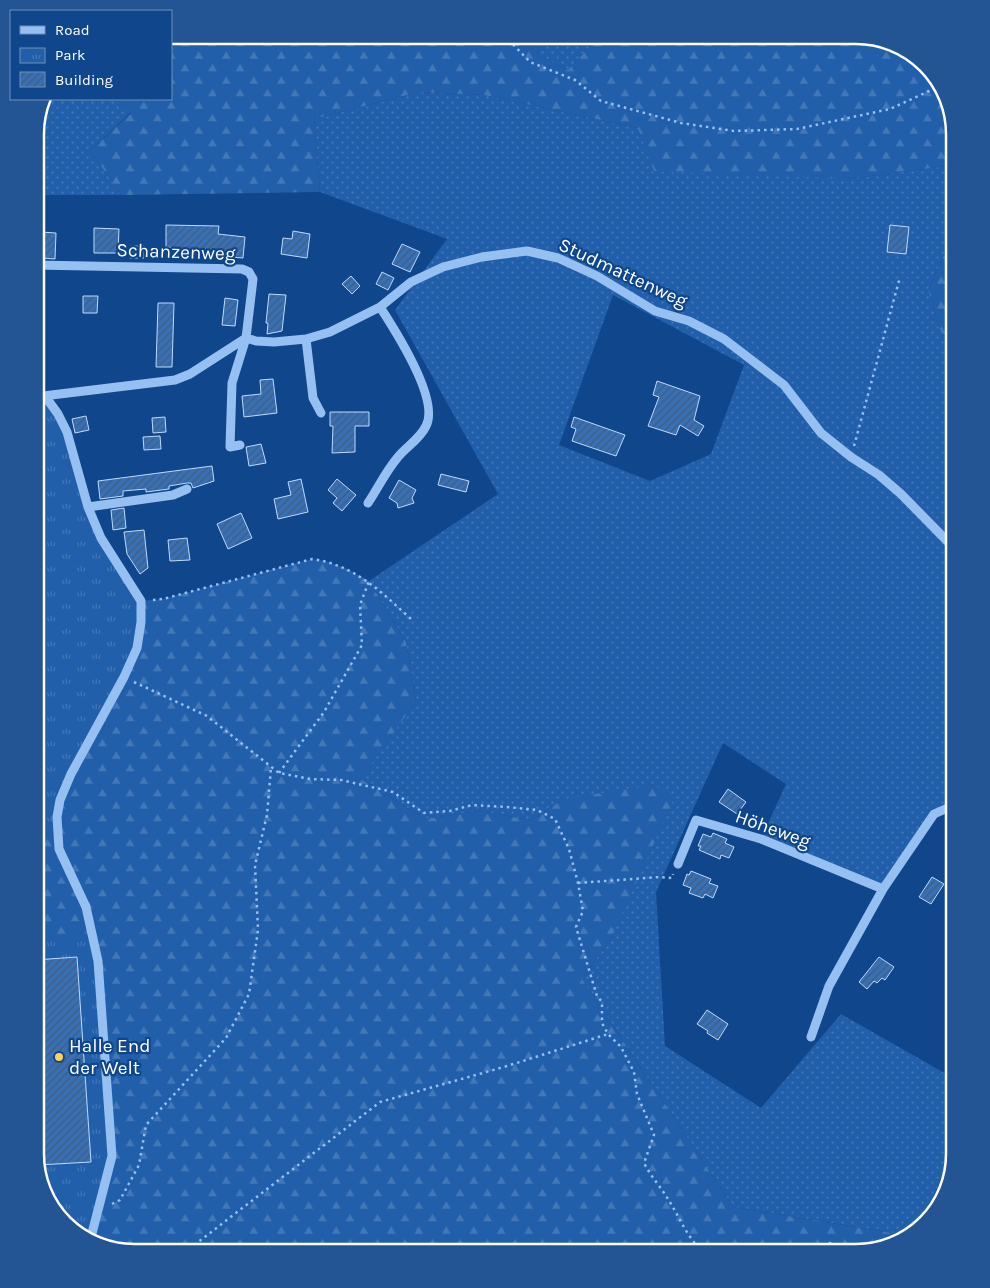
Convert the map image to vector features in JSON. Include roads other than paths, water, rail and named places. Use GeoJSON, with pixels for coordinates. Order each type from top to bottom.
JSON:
{"type":"FeatureCollection","features":[{"type":"Feature","properties":{"kind":"street","name":"Studmattenweg"},"geometry":{"type":"LineString","coordinates":[[246,338],[256,341],[274,342],[306,339],[330,332],[380,307],[411,282],[443,267],[482,257],[528,251],[558,258],[597,276],[655,310],[689,321],[724,339],[784,385],[822,433],[851,457],[879,475],[901,494],[946,540]]}},
{"type":"Feature","properties":{"kind":"street","name":"Schanzenweg"},"geometry":{"type":"LineString","coordinates":[[44,265],[242,269],[249,272],[253,279],[246,338]]}},
{"type":"Feature","properties":{"kind":"street"},"geometry":{"type":"LineString","coordinates":[[368,503],[397,458],[426,426],[430,414],[425,392],[406,347],[380,307]]}},
{"type":"Feature","properties":{"kind":"street"},"geometry":{"type":"LineString","coordinates":[[44,396],[175,380],[190,374],[246,338]]}},
{"type":"Feature","properties":{"kind":"street"},"geometry":{"type":"LineString","coordinates":[[240,445],[230,447],[232,384],[246,338]]}},
{"type":"Feature","properties":{"kind":"street"},"geometry":{"type":"LineString","coordinates":[[306,339],[313,398],[321,413]]}},
{"type":"Feature","properties":{"kind":"street"},"geometry":{"type":"LineString","coordinates":[[44,400],[58,414],[67,432],[88,507],[101,538],[141,601],[141,622],[137,648],[124,677],[72,774],[60,800],[57,817],[59,849],[86,907],[98,962],[112,1156],[92,1234]]}},
{"type":"Feature","properties":{"kind":"street"},"geometry":{"type":"LineString","coordinates":[[88,507],[173,495],[187,489]]}},
{"type":"Feature","properties":{"kind":"street"},"geometry":{"type":"LineString","coordinates":[[811,1037],[829,986],[882,889],[934,814],[946,809]]}},
{"type":"Feature","properties":{"kind":"street","name":"Höheweg"},"geometry":{"type":"LineString","coordinates":[[678,864],[696,820],[761,839],[882,889]]}},
{"type":"Feature","properties":{"kind":"place","name":"Halle End der Welt"},"geometry":{"type":"Point","coordinates":[59,1057]}}]}
